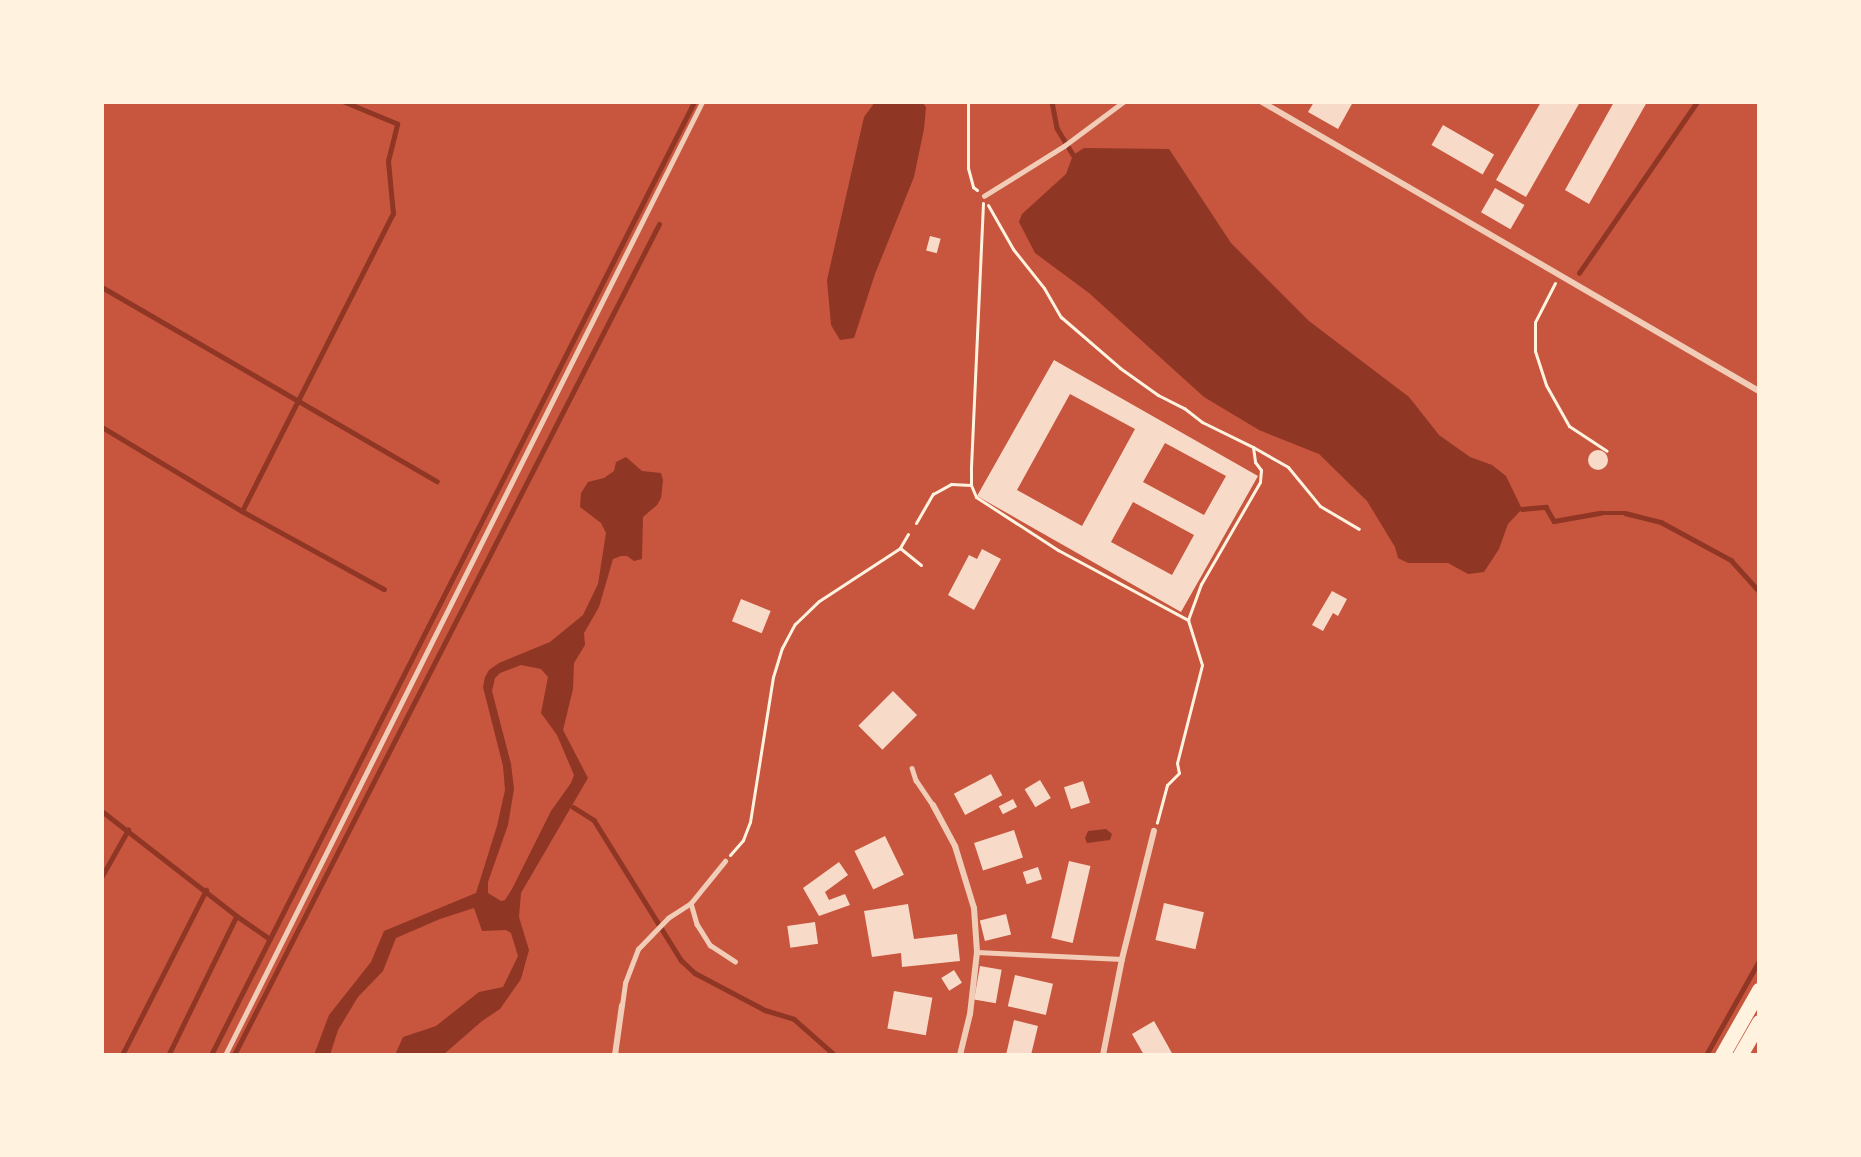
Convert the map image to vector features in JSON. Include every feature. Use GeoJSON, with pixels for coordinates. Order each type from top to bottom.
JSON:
{"type":"FeatureCollection","features":[{"type":"Feature","properties":{"kind":"main road"},"geometry":{"type":"LineString","coordinates":[[1722,1055],[1759,990]]}},
{"type":"Feature","properties":{"kind":"main road"},"geometry":{"type":"LineString","coordinates":[[1740,1055],[1759,1022]]}},
{"type":"Feature","properties":{"kind":"street"},"geometry":{"type":"LineString","coordinates":[[225,1055],[702,102]]}},
{"type":"Feature","properties":{"kind":"street"},"geometry":{"type":"LineString","coordinates":[[1262,102],[1759,391]]}},
{"type":"Feature","properties":{"kind":"street"},"geometry":{"type":"LineString","coordinates":[[933,805],[955,846],[975,908],[977,952],[970,1014],[960,1055]]}},
{"type":"Feature","properties":{"kind":"street"},"geometry":{"type":"LineString","coordinates":[[1103,1055],[1122,959],[1154,831]]}},
{"type":"Feature","properties":{"kind":"street"},"geometry":{"type":"LineString","coordinates":[[615,1055],[622,1005]]}},
{"type":"Feature","properties":{"kind":"lane"},"geometry":{"type":"LineString","coordinates":[[984,196],[1066,145],[1123,102]]}},
{"type":"Feature","properties":{"kind":"lane"},"geometry":{"type":"LineString","coordinates":[[912,768],[916,780],[933,805]]}},
{"type":"Feature","properties":{"kind":"lane"},"geometry":{"type":"LineString","coordinates":[[622,1005],[633,959],[655,929],[691,903],[724,861]]}},
{"type":"Feature","properties":{"kind":"lane"},"geometry":{"type":"LineString","coordinates":[[691,903],[698,924],[710,945],[735,961]]}},
{"type":"Feature","properties":{"kind":"lane"},"geometry":{"type":"LineString","coordinates":[[977,952],[1122,959]]}},
{"type":"Feature","properties":{"kind":"path"},"geometry":{"type":"LineString","coordinates":[[968,102],[968,168],[973,187],[984,196],[994,220],[1013,249],[1044,288],[1061,317],[1089,343],[1158,395],[1184,408],[1202,422],[1288,467],[1305,492],[1320,506],[1359,529]]}},
{"type":"Feature","properties":{"kind":"path"},"geometry":{"type":"LineString","coordinates":[[984,196],[981,221],[971,485],[976,497],[1058,550],[1188,620]]}},
{"type":"Feature","properties":{"kind":"path"},"geometry":{"type":"LineString","coordinates":[[1559,276],[1544,300],[1535,322],[1535,351],[1546,385],[1569,426],[1607,451]]}},
{"type":"Feature","properties":{"kind":"path"},"geometry":{"type":"LineString","coordinates":[[1154,831],[1167,785],[1179,773],[1177,763],[1202,665],[1188,620],[1212,563],[1260,483],[1261,470],[1256,462],[1253,447]]}},
{"type":"Feature","properties":{"kind":"path"},"geometry":{"type":"LineString","coordinates":[[916,523],[933,494],[951,484],[971,485]]}},
{"type":"Feature","properties":{"kind":"path"},"geometry":{"type":"LineString","coordinates":[[724,861],[743,840],[750,822],[773,677],[782,648],[795,624],[819,601],[900,548],[908,534]]}},
{"type":"Feature","properties":{"kind":"path"},"geometry":{"type":"LineString","coordinates":[[900,548],[921,565]]}},
{"type":"Feature","properties":{"kind":"shaded area"},"geometry":{"type":"Polygon","coordinates":[[[875,102],[922,102],[926,107],[924,129],[914,177],[875,274],[854,338],[840,340],[831,325],[827,280],[864,117],[875,102]]]}},
{"type":"Feature","properties":{"kind":"shaded area"},"geometry":{"type":"Polygon","coordinates":[[[1084,148],[1169,149],[1231,243],[1309,321],[1409,397],[1439,435],[1470,457],[1492,465],[1506,476],[1522,509],[1508,524],[1499,549],[1484,572],[1468,574],[1448,563],[1408,563],[1398,558],[1395,547],[1367,501],[1319,454],[1259,430],[1204,397],[1089,293],[1035,253],[1019,222],[1022,214],[1066,174],[1073,155],[1084,148]]]}},
{"type":"Feature","properties":{"kind":"shaded area"},"geometry":{"type":"Polygon","coordinates":[[[626,457],[642,471],[661,473],[663,480],[661,498],[657,505],[643,517],[642,559],[634,561],[627,556],[621,556],[613,559],[599,607],[584,633],[585,645],[574,663],[573,689],[563,730],[588,778],[521,893],[519,917],[529,950],[521,979],[500,1009],[482,1021],[443,1055],[395,1055],[403,1037],[436,1026],[479,992],[503,987],[518,956],[511,933],[506,930],[482,931],[474,908],[440,919],[396,938],[383,971],[358,997],[338,1030],[330,1055],[314,1055],[329,1015],[371,962],[384,931],[476,893],[497,826],[505,790],[503,766],[483,687],[485,677],[489,670],[499,663],[550,642],[583,615],[598,584],[606,533],[601,523],[580,507],[581,493],[588,482],[604,478],[614,471],[616,462],[626,457]],[[521,665],[500,673],[495,678],[492,691],[511,764],[514,789],[508,825],[488,882],[488,893],[501,901],[505,900],[512,889],[551,811],[574,775],[557,735],[541,713],[548,677],[541,669],[521,665]]]}},
{"type":"Feature","properties":{"kind":"shaded area"},"geometry":{"type":"Polygon","coordinates":[[[1106,829],[1112,834],[1110,840],[1087,843],[1085,838],[1088,831],[1106,829]]]}},
{"type":"Feature","properties":{"kind":"building"},"geometry":{"type":"Polygon","coordinates":[[[1314,102],[1353,102],[1338,129],[1308,112],[1314,102]]]}},
{"type":"Feature","properties":{"kind":"building"},"geometry":{"type":"Polygon","coordinates":[[[1541,102],[1580,102],[1526,197],[1496,180],[1541,102]]]}},
{"type":"Feature","properties":{"kind":"building"},"geometry":{"type":"Polygon","coordinates":[[[1614,102],[1647,102],[1589,204],[1565,190],[1614,102]]]}},
{"type":"Feature","properties":{"kind":"building"},"geometry":{"type":"Polygon","coordinates":[[[1443,125],[1494,154],[1483,174],[1432,145],[1443,125]]]}},
{"type":"Feature","properties":{"kind":"building"},"geometry":{"type":"Polygon","coordinates":[[[1495,188],[1524,205],[1510,229],[1481,212],[1495,188]]]}},
{"type":"Feature","properties":{"kind":"building"},"geometry":{"type":"Polygon","coordinates":[[[930,236],[941,239],[937,253],[926,250],[930,236]]]}},
{"type":"Feature","properties":{"kind":"building"},"geometry":{"type":"Polygon","coordinates":[[[1054,360],[1258,476],[1181,612],[977,496],[1054,360]],[[1070,394],[1017,490],[1082,526],[1135,429],[1070,394]],[[1165,443],[1143,482],[1204,515],[1226,476],[1165,443]],[[1133,502],[1111,542],[1172,575],[1194,535],[1133,502]]]}},
{"type":"Feature","properties":{"kind":"building"},"geometry":{"type":"Polygon","coordinates":[[[1594,450],[1602,450],[1608,456],[1608,464],[1602,470],[1594,470],[1588,464],[1588,456],[1594,450]]]}},
{"type":"Feature","properties":{"kind":"building"},"geometry":{"type":"Polygon","coordinates":[[[982,549],[1001,559],[974,610],[948,595],[969,555],[977,559],[982,549]]]}},
{"type":"Feature","properties":{"kind":"building"},"geometry":{"type":"Polygon","coordinates":[[[1332,591],[1347,599],[1338,616],[1333,613],[1323,631],[1312,625],[1332,591]]]}},
{"type":"Feature","properties":{"kind":"building"},"geometry":{"type":"Polygon","coordinates":[[[741,599],[771,611],[762,633],[732,621],[741,599]]]}},
{"type":"Feature","properties":{"kind":"building"},"geometry":{"type":"Polygon","coordinates":[[[893,691],[917,715],[882,750],[858,726],[893,691]]]}},
{"type":"Feature","properties":{"kind":"building"},"geometry":{"type":"Polygon","coordinates":[[[991,774],[1002,795],[965,815],[954,794],[991,774]]]}},
{"type":"Feature","properties":{"kind":"building"},"geometry":{"type":"Polygon","coordinates":[[[1040,780],[1051,798],[1035,807],[1025,789],[1040,780]]]}},
{"type":"Feature","properties":{"kind":"building"},"geometry":{"type":"Polygon","coordinates":[[[1083,781],[1090,803],[1071,809],[1064,787],[1083,781]]]}},
{"type":"Feature","properties":{"kind":"building"},"geometry":{"type":"Polygon","coordinates":[[[1013,799],[1017,807],[1003,814],[999,806],[1013,799]]]}},
{"type":"Feature","properties":{"kind":"building"},"geometry":{"type":"Polygon","coordinates":[[[1014,830],[1023,858],[983,871],[974,843],[1014,830]]]}},
{"type":"Feature","properties":{"kind":"building"},"geometry":{"type":"Polygon","coordinates":[[[885,836],[904,875],[873,890],[854,851],[885,836]]]}},
{"type":"Feature","properties":{"kind":"building"},"geometry":{"type":"Polygon","coordinates":[[[1069,861],[1090,866],[1073,943],[1051,938],[1069,861]]]}},
{"type":"Feature","properties":{"kind":"building"},"geometry":{"type":"Polygon","coordinates":[[[839,862],[848,875],[825,892],[829,900],[845,894],[850,905],[819,916],[803,888],[839,862]]]}},
{"type":"Feature","properties":{"kind":"building"},"geometry":{"type":"Polygon","coordinates":[[[1038,867],[1042,879],[1027,884],[1023,872],[1038,867]]]}},
{"type":"Feature","properties":{"kind":"building"},"geometry":{"type":"Polygon","coordinates":[[[1164,903],[1204,912],[1195,949],[1155,940],[1164,903]]]}},
{"type":"Feature","properties":{"kind":"building"},"geometry":{"type":"Polygon","coordinates":[[[908,904],[914,939],[957,934],[960,961],[902,967],[901,953],[872,957],[864,911],[908,904]]]}},
{"type":"Feature","properties":{"kind":"building"},"geometry":{"type":"Polygon","coordinates":[[[1006,914],[1011,934],[985,941],[980,921],[1006,914]]]}},
{"type":"Feature","properties":{"kind":"building"},"geometry":{"type":"Polygon","coordinates":[[[815,922],[818,944],[790,948],[787,926],[815,922]]]}},
{"type":"Feature","properties":{"kind":"building"},"geometry":{"type":"Polygon","coordinates":[[[980,966],[1002,970],[996,1003],[974,999],[980,966]]]}},
{"type":"Feature","properties":{"kind":"building"},"geometry":{"type":"Polygon","coordinates":[[[954,970],[962,983],[949,991],[941,978],[954,970]]]}},
{"type":"Feature","properties":{"kind":"building"},"geometry":{"type":"Polygon","coordinates":[[[1015,975],[1053,984],[1046,1015],[1008,1006],[1015,975]]]}},
{"type":"Feature","properties":{"kind":"building"},"geometry":{"type":"Polygon","coordinates":[[[894,991],[932,998],[926,1035],[887,1028],[894,991]]]}},
{"type":"Feature","properties":{"kind":"building"},"geometry":{"type":"Polygon","coordinates":[[[1014,1020],[1038,1026],[1031,1055],[1006,1055],[1014,1020]]]}},
{"type":"Feature","properties":{"kind":"building"},"geometry":{"type":"Polygon","coordinates":[[[1154,1021],[1173,1055],[1144,1055],[1132,1034],[1154,1021]]]}},
{"type":"Feature","properties":{"kind":"waterway"},"geometry":{"type":"LineString","coordinates":[[242,511],[393,214],[388,161],[397,124],[344,102]]}},
{"type":"Feature","properties":{"kind":"waterway"},"geometry":{"type":"LineString","coordinates":[[211,1055],[694,102]]}},
{"type":"Feature","properties":{"kind":"waterway"},"geometry":{"type":"LineString","coordinates":[[1052,102],[1057,128],[1073,155]]}},
{"type":"Feature","properties":{"kind":"waterway"},"geometry":{"type":"LineString","coordinates":[[1579,273],[1697,102]]}},
{"type":"Feature","properties":{"kind":"waterway"},"geometry":{"type":"LineString","coordinates":[[234,1055],[659,224]]}},
{"type":"Feature","properties":{"kind":"waterway"},"geometry":{"type":"LineString","coordinates":[[102,287],[437,481]]}},
{"type":"Feature","properties":{"kind":"waterway"},"geometry":{"type":"LineString","coordinates":[[102,427],[242,511],[384,589]]}},
{"type":"Feature","properties":{"kind":"waterway"},"geometry":{"type":"LineString","coordinates":[[1522,509],[1546,507],[1554,521],[1600,513],[1625,513],[1661,522],[1731,560],[1759,591]]}},
{"type":"Feature","properties":{"kind":"waterway"},"geometry":{"type":"LineString","coordinates":[[573,807],[594,820],[681,960],[695,973],[765,1010],[794,1019],[835,1055]]}},
{"type":"Feature","properties":{"kind":"waterway"},"geometry":{"type":"LineString","coordinates":[[102,811],[237,916],[169,1055]]}},
{"type":"Feature","properties":{"kind":"waterway"},"geometry":{"type":"LineString","coordinates":[[102,876],[128,830]]}},
{"type":"Feature","properties":{"kind":"waterway"},"geometry":{"type":"LineString","coordinates":[[122,1055],[206,890]]}},
{"type":"Feature","properties":{"kind":"waterway"},"geometry":{"type":"LineString","coordinates":[[237,916],[270,939]]}},
{"type":"Feature","properties":{"kind":"waterway"},"geometry":{"type":"LineString","coordinates":[[1706,1055],[1759,961]]}}]}
